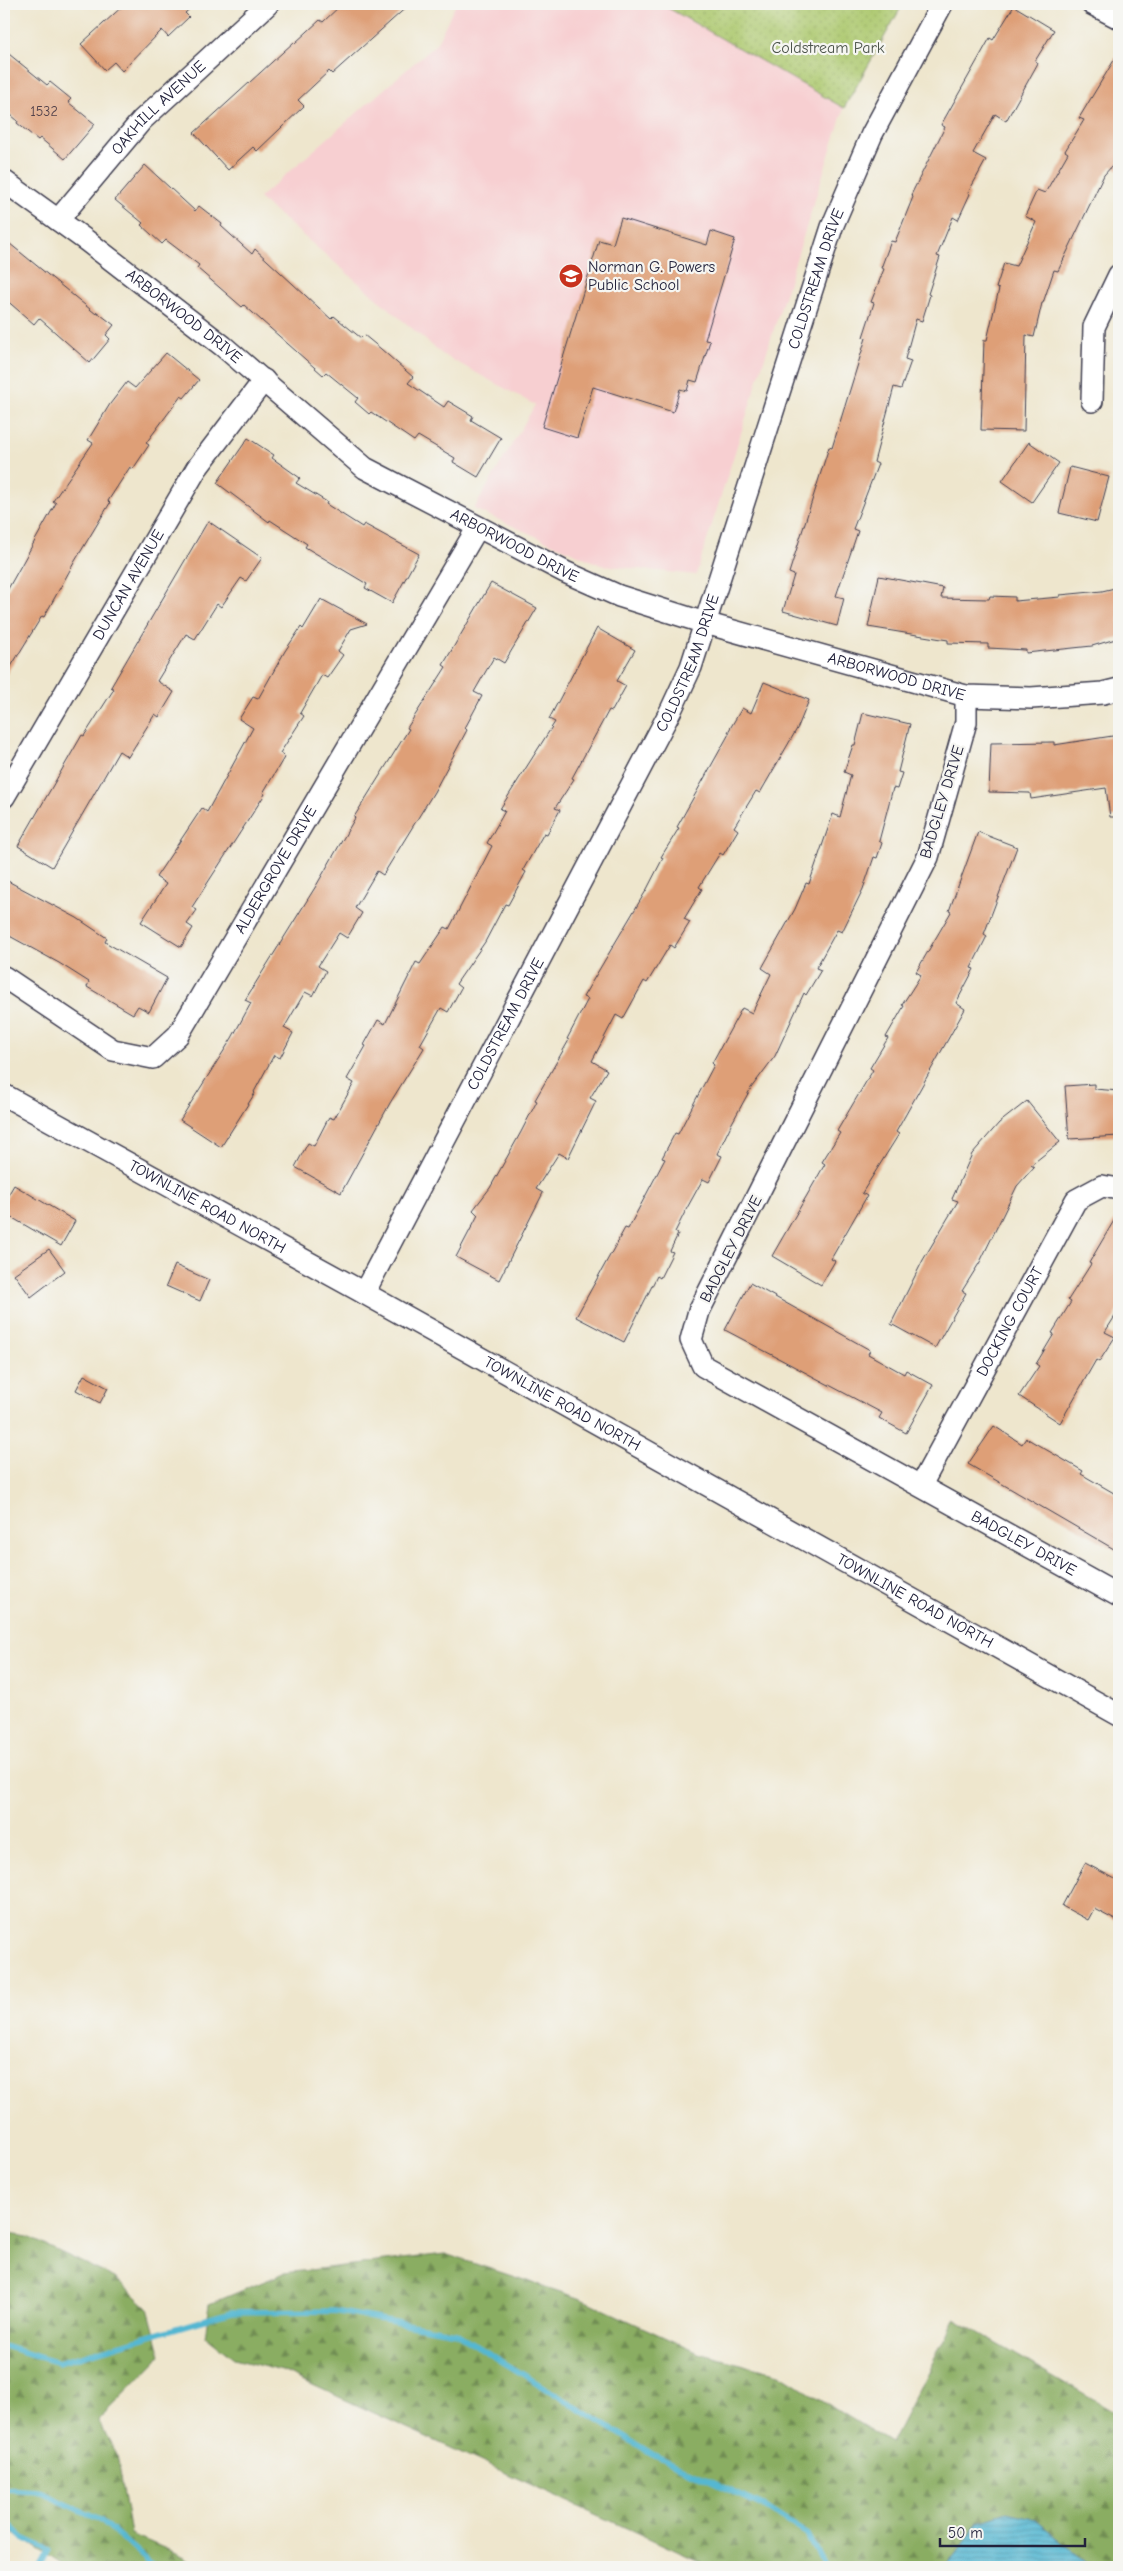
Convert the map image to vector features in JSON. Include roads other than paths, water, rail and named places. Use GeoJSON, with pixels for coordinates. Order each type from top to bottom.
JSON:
{"type":"FeatureCollection","features":[{"type":"Feature","properties":{"kind":"street","name":"OAKHILL AVENUE"},"geometry":{"type":"LineString","coordinates":[[58,220],[142,120],[268,4]]}},
{"type":"Feature","properties":{"kind":"street","name":"COLDSTREAM DRIVE"},"geometry":{"type":"LineString","coordinates":[[364,1293],[671,710],[691,667],[832,227],[872,134],[942,4]]}},
{"type":"Feature","properties":{"kind":"street"},"geometry":{"type":"LineString","coordinates":[[1092,4],[1119,18]]}},
{"type":"Feature","properties":{"kind":"street","name":"ARBORWOOD DRIVE"},"geometry":{"type":"LineString","coordinates":[[4,181],[58,220],[264,380],[365,468],[565,572],[619,596],[705,623],[966,696],[1031,698],[1103,693],[1119,689]]}},
{"type":"Feature","properties":{"kind":"street"},"geometry":{"type":"LineString","coordinates":[[1092,401],[1094,327],[1119,275]]}},
{"type":"Feature","properties":{"kind":"street","name":"DUNCAN AVENUE"},"geometry":{"type":"LineString","coordinates":[[4,797],[197,468],[264,380]]}},
{"type":"Feature","properties":{"kind":"street","name":"ALDERGROVE DRIVE"},"geometry":{"type":"LineString","coordinates":[[4,977],[113,1050],[153,1058],[178,1034],[478,527]]}},
{"type":"Feature","properties":{"kind":"street","name":"BADGLEY DRIVE"},"geometry":{"type":"LineString","coordinates":[[966,696],[966,722],[928,857],[699,1311],[691,1340],[703,1366],[1119,1596]]}},
{"type":"Feature","properties":{"kind":"street","name":"TOWNLINE ROAD NORTH"},"geometry":{"type":"LineString","coordinates":[[4,1095],[364,1293],[1119,1715]]}},
{"type":"Feature","properties":{"kind":"street","name":"DOCKING COURT"},"geometry":{"type":"LineString","coordinates":[[921,1485],[1076,1200],[1102,1186],[1119,1189]]}},
{"type":"Feature","properties":{"kind":"water"},"geometry":{"type":"Polygon","coordinates":[[[1007,2513],[1036,2520],[1092,2567],[946,2567],[979,2522],[1007,2513]]]}},
{"type":"Feature","properties":{"kind":"waterway"},"geometry":{"type":"LineString","coordinates":[[4,2346],[58,2363],[231,2312],[334,2311],[456,2333],[654,2455],[763,2506],[807,2534],[825,2567]]}},
{"type":"Feature","properties":{"kind":"waterway"},"geometry":{"type":"LineString","coordinates":[[4,2489],[37,2491],[100,2519],[154,2567]]}},
{"type":"Feature","properties":{"kind":"waterway"},"geometry":{"type":"LineString","coordinates":[[4,2520],[23,2538],[49,2550],[40,2567]]}},
{"type":"Feature","properties":{"kind":"place","name":"Norman G. Powers Public School"},"geometry":{"type":"Point","coordinates":[571,276]}},
{"type":"Feature","properties":{"kind":"park label","name":"Coldstream Park"},"geometry":{"type":"Point","coordinates":[828,48]}}]}
